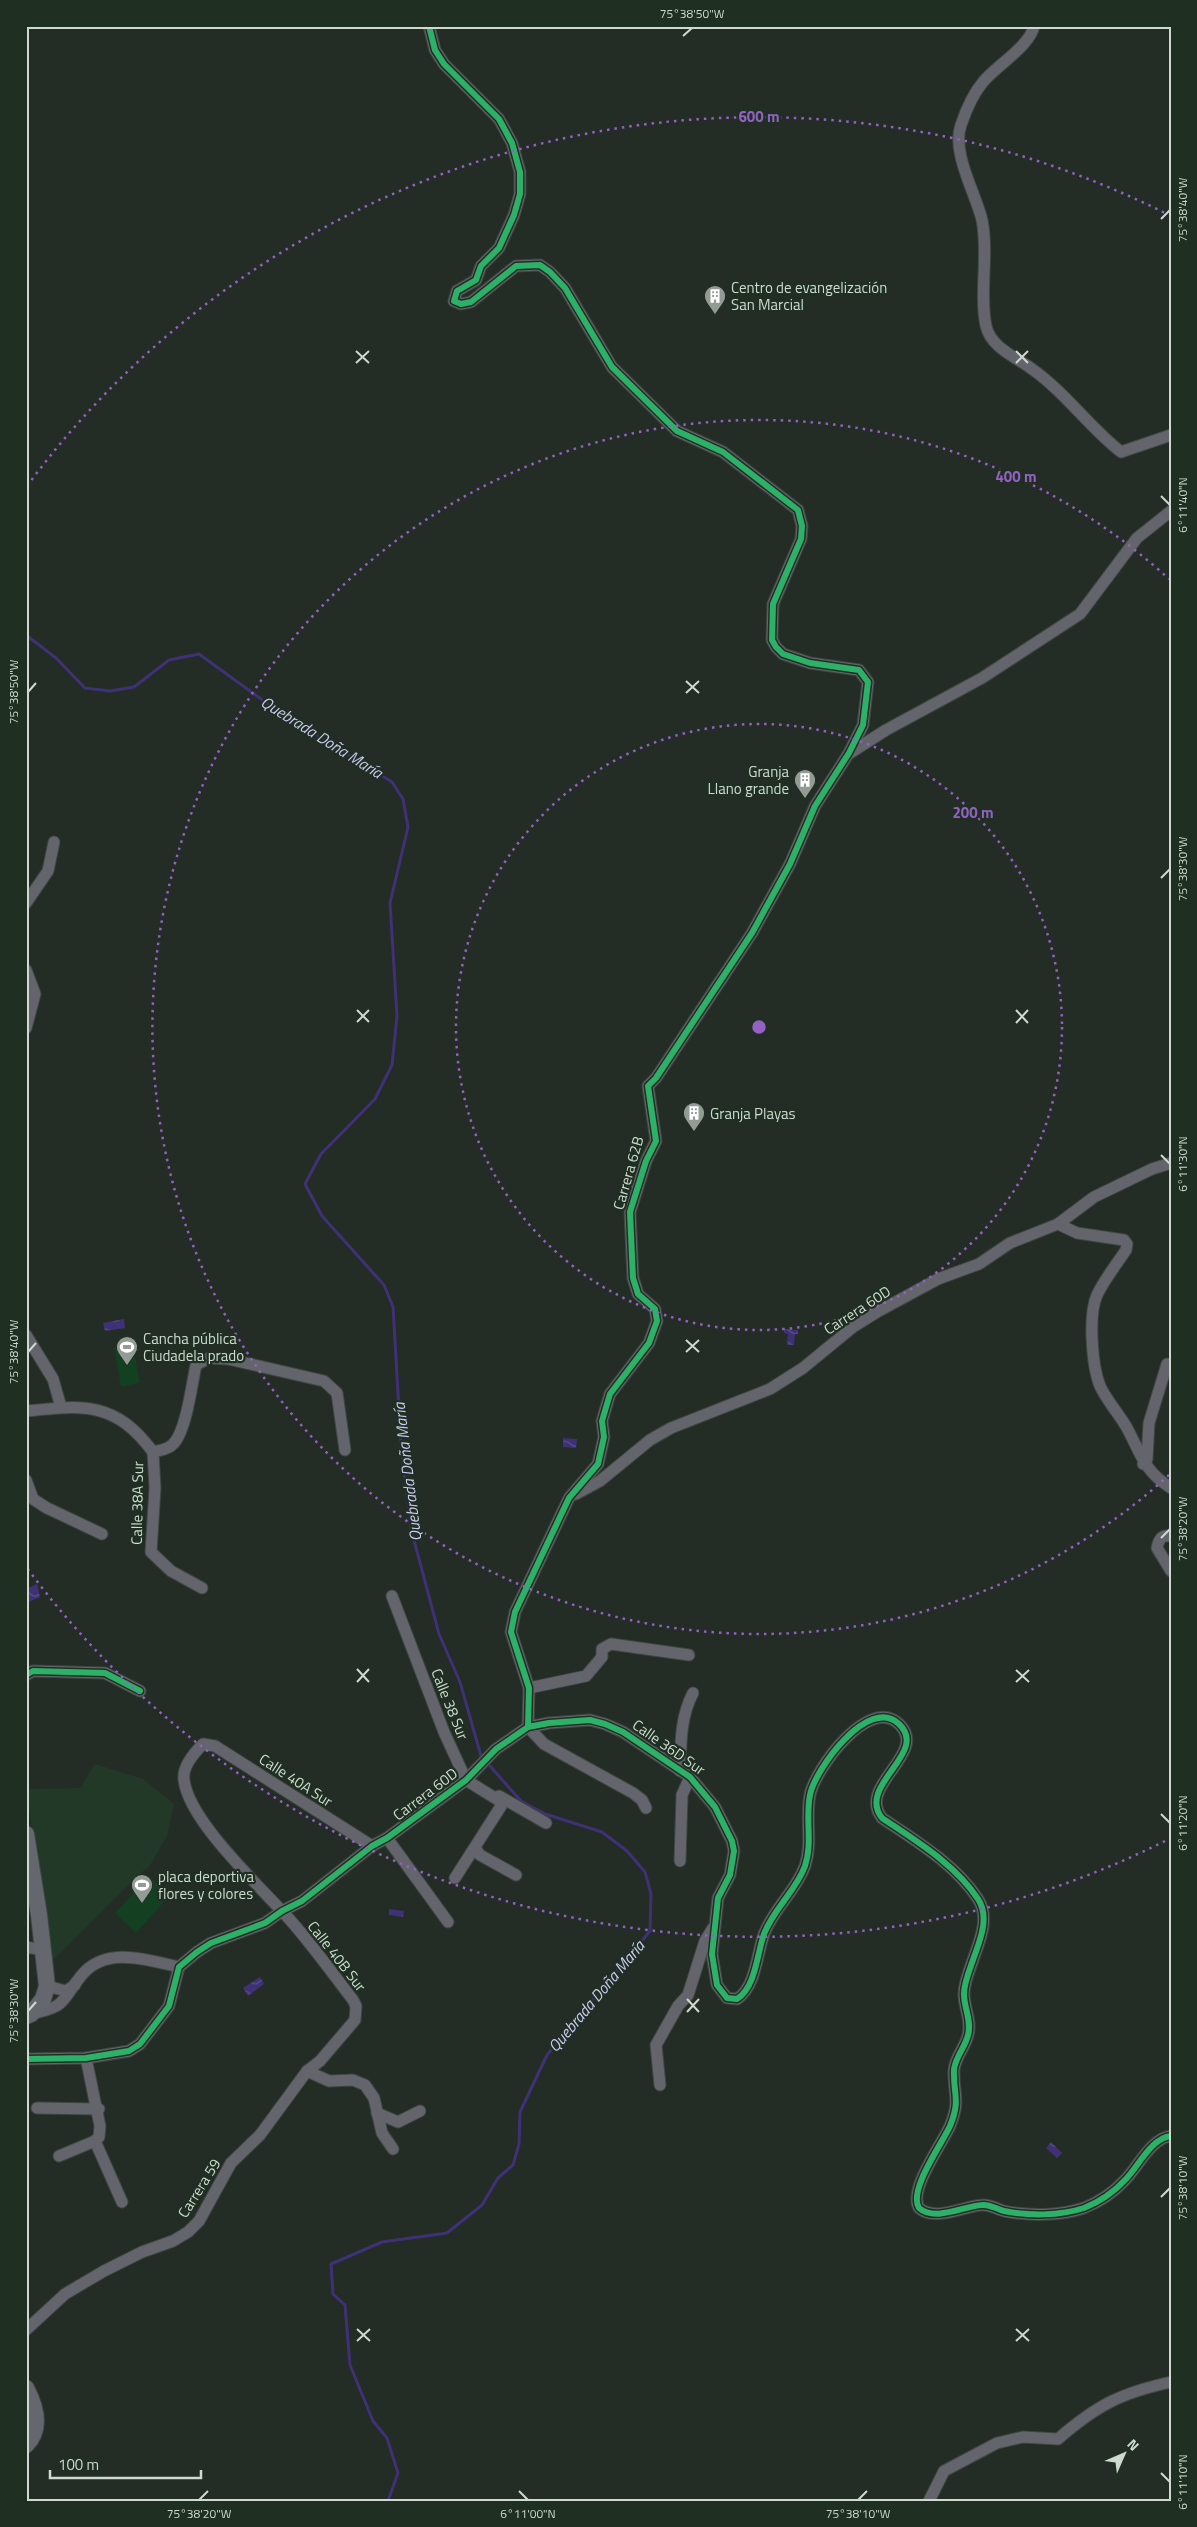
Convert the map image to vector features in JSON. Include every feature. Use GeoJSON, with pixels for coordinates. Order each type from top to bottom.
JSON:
{"type":"FeatureCollection","features":[{"type":"Feature","properties":{"kind":"main road"},"geometry":{"type":"LineString","coordinates":[[26,1834],[30,1877],[43,1950],[47,1986],[43,1999],[29,2015]]}},
{"type":"Feature","properties":{"kind":"main road"},"geometry":{"type":"LineString","coordinates":[[26,2388],[33,2401],[37,2427],[32,2439],[26,2446]]}},
{"type":"Feature","properties":{"kind":"street"},"geometry":{"type":"LineString","coordinates":[[429,26],[435,50],[444,64],[499,119],[512,143],[520,172],[520,194],[514,215],[499,248],[482,266],[476,280],[458,291],[454,301],[461,304],[471,302],[516,266],[540,265],[565,288],[612,368],[677,431],[723,452],[798,510],[802,526],[800,539],[773,604],[772,640],[783,654],[810,663],[859,670],[868,682],[863,725],[848,754]]}},
{"type":"Feature","properties":{"kind":"street"},"geometry":{"type":"LineString","coordinates":[[1034,26],[1024,42],[983,82],[967,108],[960,129],[961,154],[982,221],[986,328],[999,347],[1033,369],[1074,404],[1106,440],[1121,452],[1171,435]]}},
{"type":"Feature","properties":{"kind":"street"},"geometry":{"type":"LineString","coordinates":[[848,754],[886,730],[982,678],[1080,614],[1137,538],[1171,511]]}},
{"type":"Feature","properties":{"kind":"street","name":"Carrera 62B"},"geometry":{"type":"LineString","coordinates":[[569,1498],[598,1464],[604,1437],[602,1421],[610,1394],[649,1343],[656,1321],[654,1309],[638,1294],[633,1278],[630,1212],[646,1162],[656,1141],[648,1086],[656,1078],[752,933],[790,864],[815,806],[848,754]]}},
{"type":"Feature","properties":{"kind":"street"},"geometry":{"type":"LineString","coordinates":[[26,903],[48,871],[54,842]]}},
{"type":"Feature","properties":{"kind":"street"},"geometry":{"type":"LineString","coordinates":[[26,970],[35,994],[26,1028]]}},
{"type":"Feature","properties":{"kind":"street","name":"Carrera 60D"},"geometry":{"type":"LineString","coordinates":[[569,1498],[600,1481],[657,1436],[770,1389],[803,1368],[853,1327],[878,1312],[938,1279],[979,1264],[1010,1243],[1058,1224],[1094,1197],[1152,1169],[1171,1163]]}},
{"type":"Feature","properties":{"kind":"street"},"geometry":{"type":"LineString","coordinates":[[1058,1224],[1077,1233],[1124,1240],[1126,1244],[1126,1250],[1095,1301],[1093,1360],[1100,1386],[1127,1429],[1143,1464],[1150,1472],[1171,1488]]}},
{"type":"Feature","properties":{"kind":"street"},"geometry":{"type":"LineString","coordinates":[[26,1335],[53,1379],[61,1407]]}},
{"type":"Feature","properties":{"kind":"street"},"geometry":{"type":"LineString","coordinates":[[26,1411],[61,1407],[92,1407],[116,1416],[140,1434],[153,1452],[172,1446],[177,1439],[183,1424],[196,1365],[209,1358],[228,1359],[324,1381],[337,1393],[345,1450]]}},
{"type":"Feature","properties":{"kind":"street"},"geometry":{"type":"LineString","coordinates":[[1143,1464],[1147,1459],[1149,1424],[1167,1364]]}},
{"type":"Feature","properties":{"kind":"street","name":"Calle 38A Sur"},"geometry":{"type":"LineString","coordinates":[[153,1452],[155,1488],[150,1552],[171,1571],[202,1588]]}},
{"type":"Feature","properties":{"kind":"street"},"geometry":{"type":"LineString","coordinates":[[26,1480],[34,1499],[47,1508],[102,1534]]}},
{"type":"Feature","properties":{"kind":"street"},"geometry":{"type":"LineString","coordinates":[[569,1498],[515,1612],[511,1632],[529,1688],[528,1726],[544,1744],[634,1793],[642,1800],[646,1808]]}},
{"type":"Feature","properties":{"kind":"street"},"geometry":{"type":"LineString","coordinates":[[1171,1536],[1163,1535],[1159,1538],[1157,1548],[1171,1571]]}},
{"type":"Feature","properties":{"kind":"street","name":"Calle 38 Sur"},"geometry":{"type":"LineString","coordinates":[[392,1596],[444,1732],[469,1777]]}},
{"type":"Feature","properties":{"kind":"street"},"geometry":{"type":"LineString","coordinates":[[529,1688],[586,1676],[602,1658],[602,1649],[612,1644],[689,1655]]}},
{"type":"Feature","properties":{"kind":"street"},"geometry":{"type":"LineString","coordinates":[[26,1674],[33,1671],[105,1673],[140,1691]]}},
{"type":"Feature","properties":{"kind":"street"},"geometry":{"type":"LineString","coordinates":[[680,1861],[682,1795],[685,1774],[682,1724],[685,1708],[693,1693]]}},
{"type":"Feature","properties":{"kind":"street"},"geometry":{"type":"LineString","coordinates":[[714,1926],[712,1954],[716,1981],[719,1989],[727,1998],[737,1999],[748,1986],[769,1922],[794,1888],[806,1864],[810,1834],[810,1796],[816,1777],[856,1728],[876,1719],[896,1721],[903,1729],[907,1744],[904,1753],[877,1795],[878,1811],[882,1818],[932,1852],[953,1872],[979,1900],[983,1922],[981,1939],[964,1988],[969,2029],[968,2036],[955,2063],[958,2104],[949,2128],[935,2150],[916,2197],[919,2208],[929,2213],[946,2212],[986,2204],[1002,2211],[1028,2213],[1074,2210],[1093,2204],[1110,2193],[1126,2180],[1157,2142],[1171,2136]]}},
{"type":"Feature","properties":{"kind":"street","name":"Calle 36D Sur"},"geometry":{"type":"LineString","coordinates":[[528,1726],[590,1720],[605,1724],[644,1745],[685,1774],[715,1807],[732,1841],[734,1862],[730,1875],[718,1898],[714,1926]]}},
{"type":"Feature","properties":{"kind":"street","name":"Carrera 60D"},"geometry":{"type":"LineString","coordinates":[[179,1967],[211,1943],[265,1923],[282,1911],[302,1901],[372,1846],[387,1838],[469,1777],[496,1749],[528,1726]]}},
{"type":"Feature","properties":{"kind":"street","name":"Calle 40A Sur"},"geometry":{"type":"LineString","coordinates":[[183,1777],[193,1754],[203,1744],[215,1746],[372,1846]]}},
{"type":"Feature","properties":{"kind":"street","name":"Calle 40B Sur"},"geometry":{"type":"LineString","coordinates":[[183,1777],[190,1802],[202,1822],[282,1911],[353,2000],[357,2014]]}},
{"type":"Feature","properties":{"kind":"street"},"geometry":{"type":"LineString","coordinates":[[455,1878],[477,1842],[504,1805],[501,1800],[469,1777]]}},
{"type":"Feature","properties":{"kind":"street"},"geometry":{"type":"LineString","coordinates":[[469,1777],[546,1822]]}},
{"type":"Feature","properties":{"kind":"street"},"geometry":{"type":"LineString","coordinates":[[387,1838],[448,1922]]}},
{"type":"Feature","properties":{"kind":"street"},"geometry":{"type":"LineString","coordinates":[[475,1848],[480,1855],[516,1875]]}},
{"type":"Feature","properties":{"kind":"street"},"geometry":{"type":"LineString","coordinates":[[660,2085],[656,2045],[678,2006],[688,1996],[705,1941],[714,1926]]}},
{"type":"Feature","properties":{"kind":"street"},"geometry":{"type":"LineString","coordinates":[[26,1947],[43,1950]]}},
{"type":"Feature","properties":{"kind":"street"},"geometry":{"type":"LineString","coordinates":[[26,2059],[86,2058],[129,2051],[140,2044],[170,2006],[179,1967],[137,1957],[117,1957],[104,1960],[81,1975],[66,2000],[50,2010],[29,2015]]}},
{"type":"Feature","properties":{"kind":"street"},"geometry":{"type":"LineString","coordinates":[[47,1986],[66,1991],[75,1985]]}},
{"type":"Feature","properties":{"kind":"street","name":"Carrera 59"},"geometry":{"type":"LineString","coordinates":[[26,2330],[65,2294],[104,2271],[142,2252],[173,2241],[188,2232],[199,2221],[231,2163],[260,2135],[307,2071],[334,2046],[355,2020],[357,2014]]}},
{"type":"Feature","properties":{"kind":"street"},"geometry":{"type":"LineString","coordinates":[[59,2156],[95,2141],[99,2137],[98,2109],[86,2058]]}},
{"type":"Feature","properties":{"kind":"street"},"geometry":{"type":"LineString","coordinates":[[307,2071],[329,2081],[361,2083],[372,2094],[382,2132],[393,2149]]}},
{"type":"Feature","properties":{"kind":"street"},"geometry":{"type":"LineString","coordinates":[[37,2108],[98,2109]]}},
{"type":"Feature","properties":{"kind":"street"},"geometry":{"type":"LineString","coordinates":[[377,2113],[398,2122],[420,2111]]}},
{"type":"Feature","properties":{"kind":"street"},"geometry":{"type":"LineString","coordinates":[[95,2141],[122,2202]]}},
{"type":"Feature","properties":{"kind":"street"},"geometry":{"type":"LineString","coordinates":[[928,2501],[944,2472],[997,2444],[1023,2437],[1058,2440],[1090,2414],[1122,2395],[1171,2382]]}},
{"type":"Feature","properties":{"kind":"shaded area"},"geometry":{"type":"Polygon","coordinates":[[[95,1764],[143,1779],[174,1804],[167,1836],[149,1867],[136,1877],[52,1961],[26,1789],[80,1788],[95,1764]]]}},
{"type":"Feature","properties":{"kind":"green space","name":"Cancha pública Ciudadela prado"},"geometry":{"type":"Polygon","coordinates":[[[133,1345],[140,1383],[121,1387],[114,1348],[133,1345]]]}},
{"type":"Feature","properties":{"kind":"green space","name":"placa deportiva flores y colores"},"geometry":{"type":"Polygon","coordinates":[[[149,1876],[170,1895],[136,1933],[115,1913],[149,1876]]]}},
{"type":"Feature","properties":{"kind":"water"},"geometry":{"type":"Polygon","coordinates":[[[124,1319],[125,1328],[105,1331],[103,1323],[124,1319]]]}},
{"type":"Feature","properties":{"kind":"water"},"geometry":{"type":"Polygon","coordinates":[[[784,1329],[798,1330],[798,1334],[795,1334],[794,1345],[787,1345],[788,1334],[784,1333],[784,1329]]]}},
{"type":"Feature","properties":{"kind":"water"},"geometry":{"type":"Polygon","coordinates":[[[563,1438],[577,1439],[576,1448],[563,1447],[563,1438]]]}},
{"type":"Feature","properties":{"kind":"water"},"geometry":{"type":"Polygon","coordinates":[[[37,1584],[40,1597],[26,1603],[26,1589],[37,1584]]]}},
{"type":"Feature","properties":{"kind":"water"},"geometry":{"type":"Polygon","coordinates":[[[389,1909],[404,1911],[403,1917],[389,1915],[389,1909]]]}},
{"type":"Feature","properties":{"kind":"water"},"geometry":{"type":"Polygon","coordinates":[[[260,1977],[264,1984],[248,1996],[243,1988],[260,1977]]]}},
{"type":"Feature","properties":{"kind":"water"},"geometry":{"type":"Polygon","coordinates":[[[1051,2142],[1062,2153],[1057,2158],[1046,2148],[1051,2142]]]}},
{"type":"Feature","properties":{"kind":"waterway","name":"Quebrada Doña María"},"geometry":{"type":"LineString","coordinates":[[26,635],[56,658],[85,688],[110,691],[134,687],[169,660],[199,654],[279,712],[392,782],[403,799],[408,827],[390,903],[397,1016],[392,1065],[375,1099],[321,1154],[305,1184],[322,1216],[384,1285],[393,1307],[401,1445],[411,1529],[439,1634],[460,1682],[481,1756],[521,1801],[545,1814],[602,1832],[627,1851],[645,1872],[651,1894],[650,1931],[547,2055],[520,2112],[519,2144],[513,2165],[498,2178],[482,2205],[447,2233],[382,2242],[331,2264],[333,2294],[345,2305],[350,2365],[373,2421],[387,2438],[398,2473],[388,2501]]}},
{"type":"Feature","properties":{"kind":"cycle path"},"geometry":{"type":"LineString","coordinates":[[429,26],[435,50],[444,64],[499,119],[512,143],[520,172],[520,194],[514,215],[499,248],[481,266],[476,280],[457,291],[454,301],[461,304],[471,302],[516,266],[540,265],[550,272],[565,288],[612,367],[677,431],[723,452],[798,510],[802,526],[801,539],[773,604],[772,640],[776,647],[783,654],[810,663],[859,670],[868,682],[863,725],[849,753],[815,806],[790,864],[752,933],[656,1078],[648,1086],[656,1141],[646,1161],[630,1212],[633,1278],[638,1294],[655,1309],[657,1321],[649,1343],[610,1394],[602,1421],[604,1437],[598,1464],[569,1498],[515,1612],[511,1632],[529,1688],[528,1727]]}},
{"type":"Feature","properties":{"kind":"cycle path"},"geometry":{"type":"LineString","coordinates":[[26,1675],[33,1671],[105,1673],[140,1691]]}},
{"type":"Feature","properties":{"kind":"cycle path"},"geometry":{"type":"LineString","coordinates":[[26,2059],[86,2058],[129,2051],[140,2044],[169,2006],[179,1967],[197,1952],[211,1943],[265,1923],[282,1911],[302,1901],[372,1846],[387,1838],[466,1780],[496,1749],[528,1727],[549,1723],[590,1720],[623,1732],[690,1777],[715,1807],[732,1841],[734,1851],[730,1875],[718,1898],[712,1954],[717,1985],[727,1998],[737,1999],[743,1994],[752,1978],[768,1925],[796,1884],[805,1866],[809,1839],[808,1813],[810,1795],[814,1783],[832,1753],[845,1739],[859,1727],[873,1719],[887,1718],[899,1724],[906,1735],[906,1746],[878,1793],[877,1806],[882,1818],[934,1854],[969,1886],[982,1906],[984,1921],[964,1989],[969,2030],[967,2040],[954,2070],[955,2109],[950,2126],[922,2179],[918,2190],[917,2200],[919,2208],[933,2214],[985,2205],[1013,2213],[1044,2214],[1075,2211],[1101,2200],[1116,2189],[1151,2147],[1164,2138],[1171,2136]]}},
{"type":"Feature","properties":{"kind":"place","name":"Centro de evangelización San Marcial"},"geometry":{"type":"Point","coordinates":[715,315]}},
{"type":"Feature","properties":{"kind":"place","name":"Granja Llano grande"},"geometry":{"type":"Point","coordinates":[805,799]}},
{"type":"Feature","properties":{"kind":"place","name":"Granja Playas"},"geometry":{"type":"Point","coordinates":[694,1132]}},
{"type":"Feature","properties":{"kind":"place","name":"Cancha pública Ciudadela prado"},"geometry":{"type":"Point","coordinates":[127,1366]}},
{"type":"Feature","properties":{"kind":"place","name":"placa deportiva flores y colores"},"geometry":{"type":"Point","coordinates":[142,1904]}}]}
